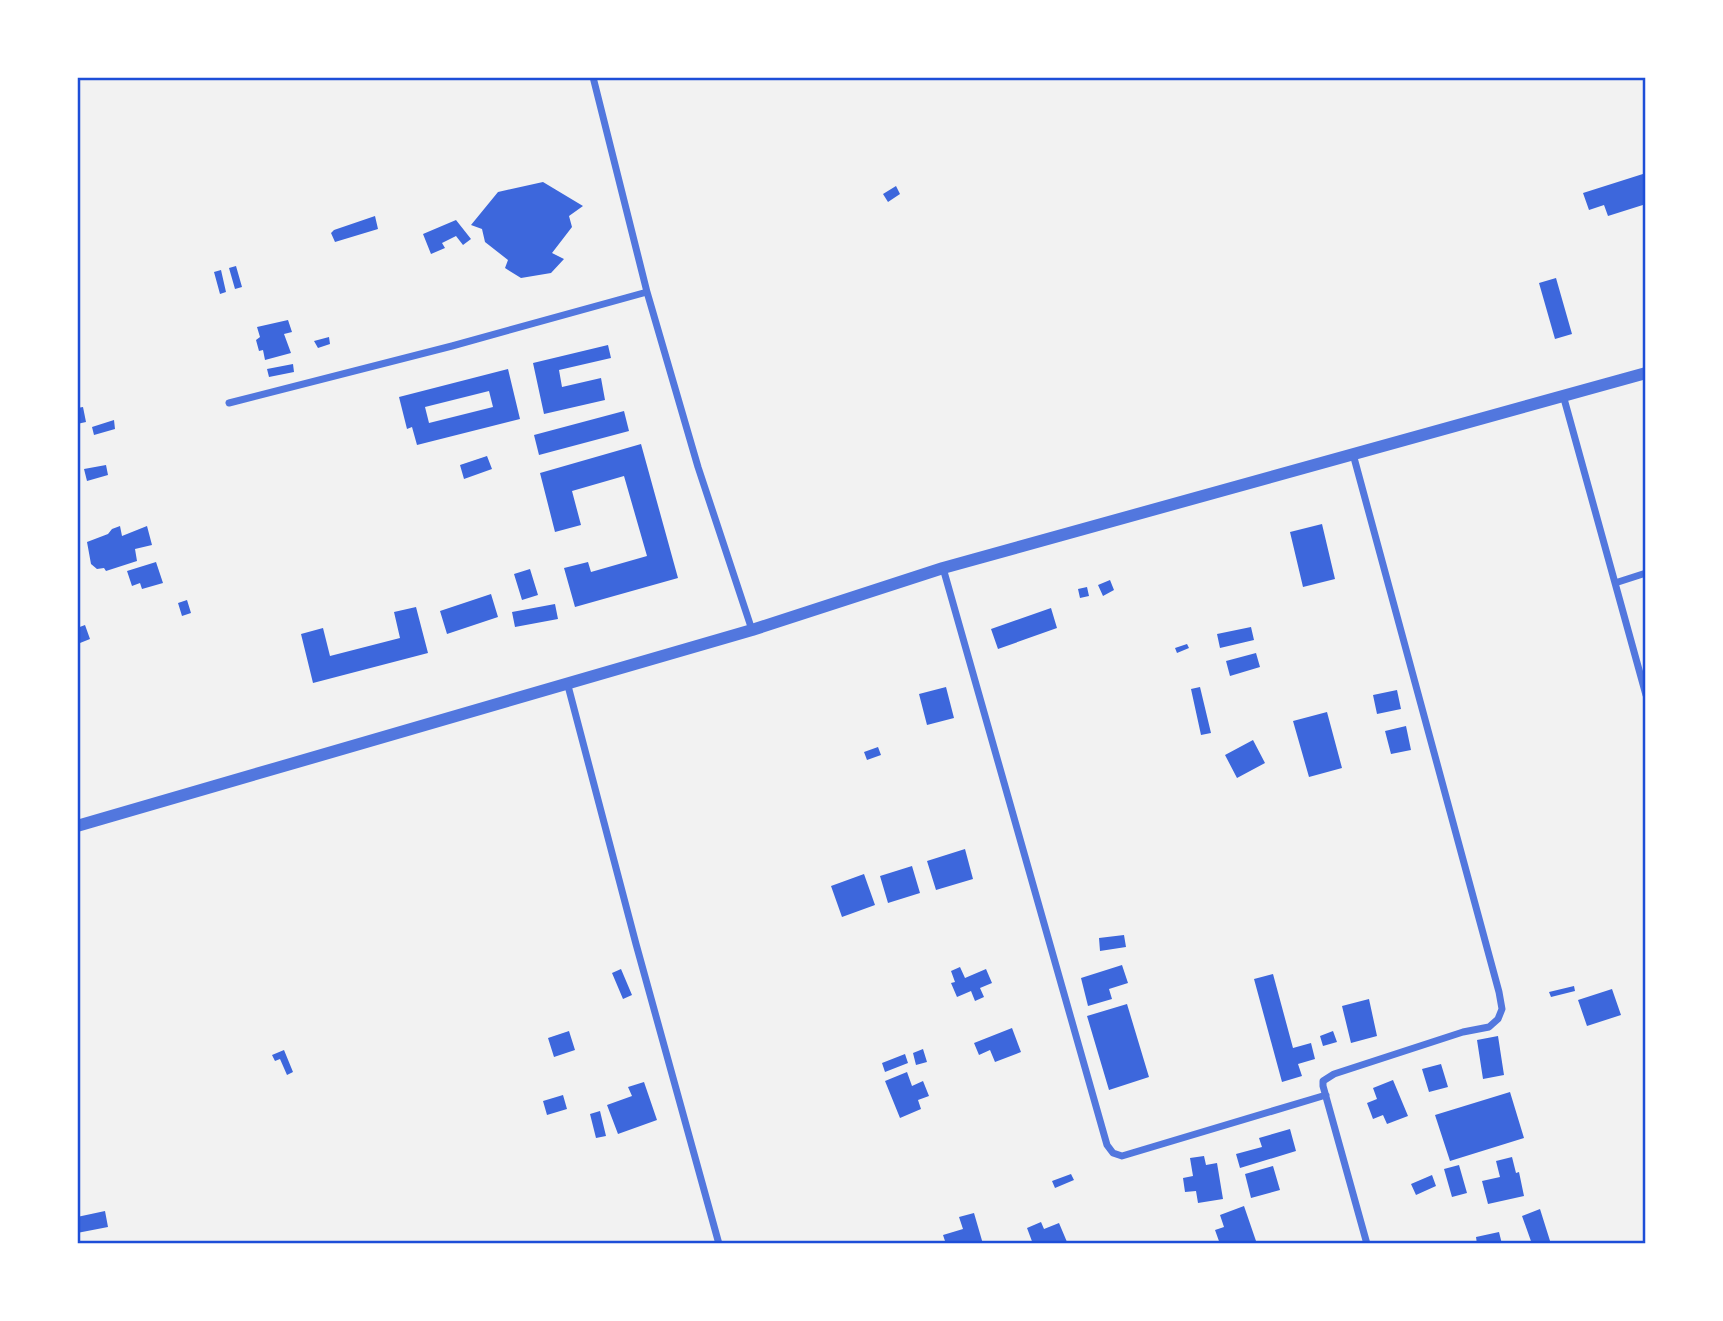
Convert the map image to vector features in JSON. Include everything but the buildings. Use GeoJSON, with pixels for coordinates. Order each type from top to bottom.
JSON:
{"type":"FeatureCollection","features":[{"type":"Feature","properties":{"kind":"street"},"geometry":{"type":"LineString","coordinates":[[593,77],[647,292],[698,467],[752,630]]}},
{"type":"Feature","properties":{"kind":"street"},"geometry":{"type":"LineString","coordinates":[[229,403],[452,346],[647,292]]}},
{"type":"Feature","properties":{"kind":"street"},"geometry":{"type":"LineString","coordinates":[[77,826],[752,630],[943,568],[1646,373]]}},
{"type":"Feature","properties":{"kind":"street"},"geometry":{"type":"LineString","coordinates":[[1563,395],[1646,695]]}},
{"type":"Feature","properties":{"kind":"street"},"geometry":{"type":"LineString","coordinates":[[1353,454],[1502,1009],[1495,1023],[1489,1027],[1463,1032],[1334,1074],[1323,1081],[1367,1244]]}},
{"type":"Feature","properties":{"kind":"street"},"geometry":{"type":"LineString","coordinates":[[943,568],[1107,1145],[1113,1153],[1122,1156],[1326,1096]]}},
{"type":"Feature","properties":{"kind":"street"},"geometry":{"type":"LineString","coordinates":[[1615,583],[1646,573]]}},
{"type":"Feature","properties":{"kind":"street"},"geometry":{"type":"LineString","coordinates":[[567,682],[719,1244]]}}]}
